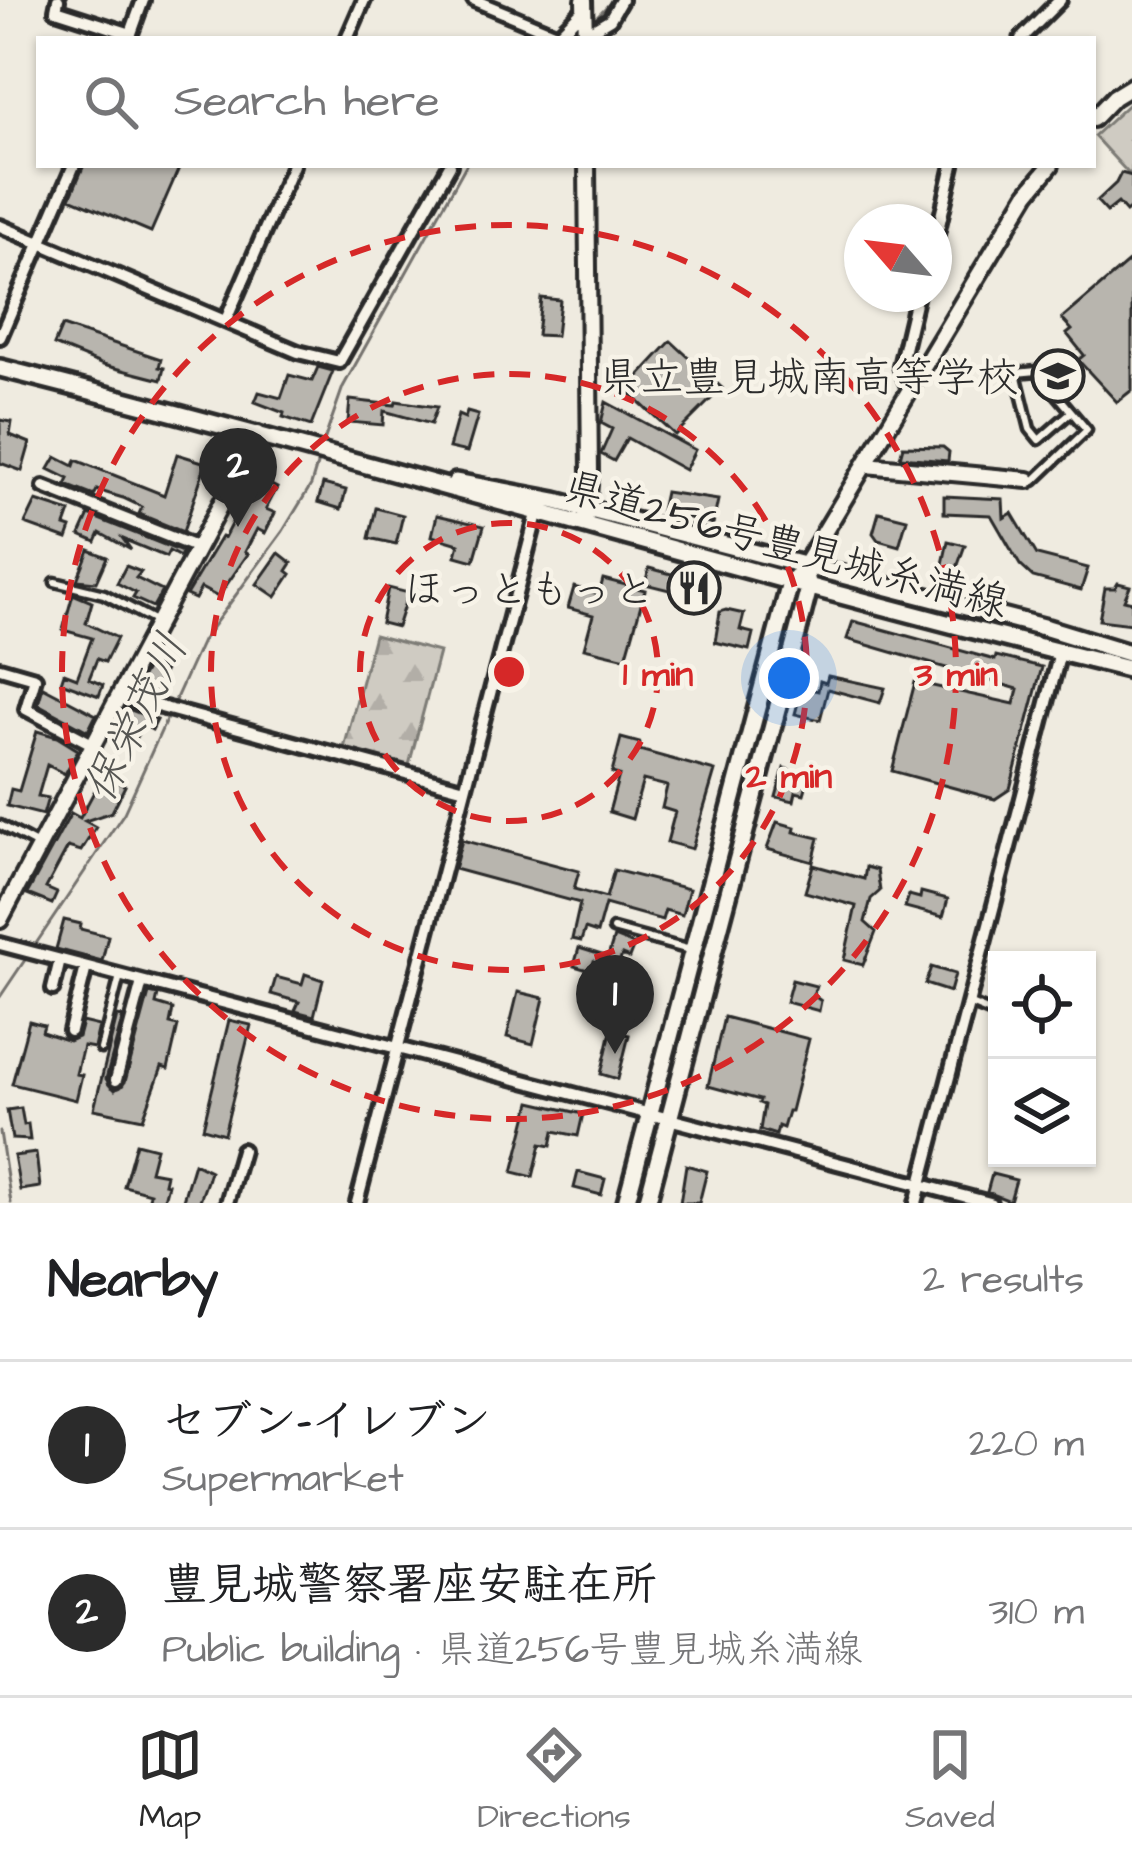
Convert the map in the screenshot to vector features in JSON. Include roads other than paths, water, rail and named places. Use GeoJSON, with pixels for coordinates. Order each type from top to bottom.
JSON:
{"type":"FeatureCollection","features":[{"type":"Feature","properties":{"kind":"main road","name":"県道256号豊見城糸満線"},"geometry":{"type":"LineString","coordinates":[[0,368],[423,478],[790,583],[1132,670]]}},
{"type":"Feature","properties":{"kind":"main road","name":"県道256号豊見城糸満線"},"geometry":{"type":"LineString","coordinates":[[423,478],[495,486],[1132,654]]}},
{"type":"Feature","properties":{"kind":"main road"},"geometry":{"type":"LineString","coordinates":[[626,1203],[790,583],[804,566]]}},
{"type":"Feature","properties":{"kind":"main road"},"geometry":{"type":"LineString","coordinates":[[647,1203],[809,588],[804,566]]}},
{"type":"Feature","properties":{"kind":"street"},"geometry":{"type":"LineString","coordinates":[[58,0],[56,10],[126,36]]}},
{"type":"Feature","properties":{"kind":"street"},"geometry":{"type":"LineString","coordinates":[[129,36],[142,0]]}},
{"type":"Feature","properties":{"kind":"street"},"geometry":{"type":"LineString","coordinates":[[348,36],[364,0]]}},
{"type":"Feature","properties":{"kind":"street"},"geometry":{"type":"LineString","coordinates":[[474,0],[554,36]]}},
{"type":"Feature","properties":{"kind":"street"},"geometry":{"type":"LineString","coordinates":[[584,22],[610,19],[621,0]]}},
{"type":"Feature","properties":{"kind":"street"},"geometry":{"type":"LineString","coordinates":[[1024,36],[1060,0]]}},
{"type":"Feature","properties":{"kind":"street"},"geometry":{"type":"LineString","coordinates":[[1096,116],[1132,86]]}},
{"type":"Feature","properties":{"kind":"street"},"geometry":{"type":"LineString","coordinates":[[0,337],[73,168]]}},
{"type":"Feature","properties":{"kind":"street"},"geometry":{"type":"LineString","coordinates":[[226,320],[291,168]]}},
{"type":"Feature","properties":{"kind":"street"},"geometry":{"type":"LineString","coordinates":[[0,226],[298,352],[339,362],[449,168]]}},
{"type":"Feature","properties":{"kind":"street"},"geometry":{"type":"LineString","coordinates":[[586,528],[590,474],[587,168]]}},
{"type":"Feature","properties":{"kind":"street"},"geometry":{"type":"LineString","coordinates":[[943,204],[951,168]]}},
{"type":"Feature","properties":{"kind":"street"},"geometry":{"type":"LineString","coordinates":[[804,566],[1028,193],[1049,168]]}},
{"type":"Feature","properties":{"kind":"street"},"geometry":{"type":"LineString","coordinates":[[909,389],[900,366],[913,312]]}},
{"type":"Feature","properties":{"kind":"street"},"geometry":{"type":"LineString","coordinates":[[0,920],[258,434]]}},
{"type":"Feature","properties":{"kind":"street"},"geometry":{"type":"LineString","coordinates":[[866,465],[1031,480]]}},
{"type":"Feature","properties":{"kind":"street"},"geometry":{"type":"LineString","coordinates":[[44,487],[198,548]]}},
{"type":"Feature","properties":{"kind":"street"},"geometry":{"type":"LineString","coordinates":[[357,1203],[537,514]]}},
{"type":"Feature","properties":{"kind":"street"},"geometry":{"type":"LineString","coordinates":[[916,1203],[1065,633]]}},
{"type":"Feature","properties":{"kind":"street"},"geometry":{"type":"LineString","coordinates":[[0,668],[35,678],[26,710],[94,745]]}},
{"type":"Feature","properties":{"kind":"street"},"geometry":{"type":"LineString","coordinates":[[120,696],[465,789]]}},
{"type":"Feature","properties":{"kind":"street"},"geometry":{"type":"LineString","coordinates":[[0,944],[990,1203]]}},
{"type":"Feature","properties":{"kind":"street"},"geometry":{"type":"LineString","coordinates":[[52,989],[59,960]]}},
{"type":"Feature","properties":{"kind":"street"},"geometry":{"type":"LineString","coordinates":[[70,1031],[86,967]]}},
{"type":"Feature","properties":{"kind":"street"},"geometry":{"type":"LineString","coordinates":[[116,1080],[142,982]]}},
{"type":"Feature","properties":{"kind":"street"},"geometry":{"type":"LineString","coordinates":[[227,1203],[242,1150]]}},
{"type":"Feature","properties":{"kind":"lane"},"geometry":{"type":"LineString","coordinates":[[1031,480],[1087,430],[1037,371],[1016,374],[1030,429],[1039,440],[1071,412]]}},
{"type":"Feature","properties":{"kind":"lane"},"geometry":{"type":"LineString","coordinates":[[55,582],[104,594],[159,622]]}},
{"type":"Feature","properties":{"kind":"lane"},"geometry":{"type":"LineString","coordinates":[[0,825],[39,846]]}},
{"type":"Feature","properties":{"kind":"lane"},"geometry":{"type":"LineString","coordinates":[[613,928],[692,950]]}},
{"type":"Feature","properties":{"kind":"lane"},"geometry":{"type":"LineString","coordinates":[[101,1049],[120,976]]}},
{"type":"Feature","properties":{"kind":"lane"},"geometry":{"type":"LineString","coordinates":[[968,1003],[988,1012]]}},
{"type":"Feature","properties":{"kind":"waterway","name":"保栄茂川"},"geometry":{"type":"LineString","coordinates":[[589,24],[613,0]]}},
{"type":"Feature","properties":{"kind":"waterway","name":"保栄茂川"},"geometry":{"type":"LineString","coordinates":[[324,441],[343,387],[464,168]]}},
{"type":"Feature","properties":{"kind":"waterway","name":"保栄茂川"},"geometry":{"type":"LineString","coordinates":[[0,997],[124,813],[202,641],[283,531],[311,485],[318,461]]}},
{"type":"Feature","properties":{"kind":"waterway","name":"保栄茂川"},"geometry":{"type":"LineString","coordinates":[[0,1132],[11,1203]]}},
{"type":"Feature","properties":{"kind":"place","name":"県立豊見城南高等学校"},"geometry":{"type":"Point","coordinates":[1058,376]}},
{"type":"Feature","properties":{"kind":"place","name":"豊見城警察署座安駐在所"},"geometry":{"type":"Point","coordinates":[238,527]}},
{"type":"Feature","properties":{"kind":"place","name":"ほっともっと"},"geometry":{"type":"Point","coordinates":[694,588]}},
{"type":"Feature","properties":{"kind":"place","name":"セブン-イレブン"},"geometry":{"type":"Point","coordinates":[615,1054]}}]}
